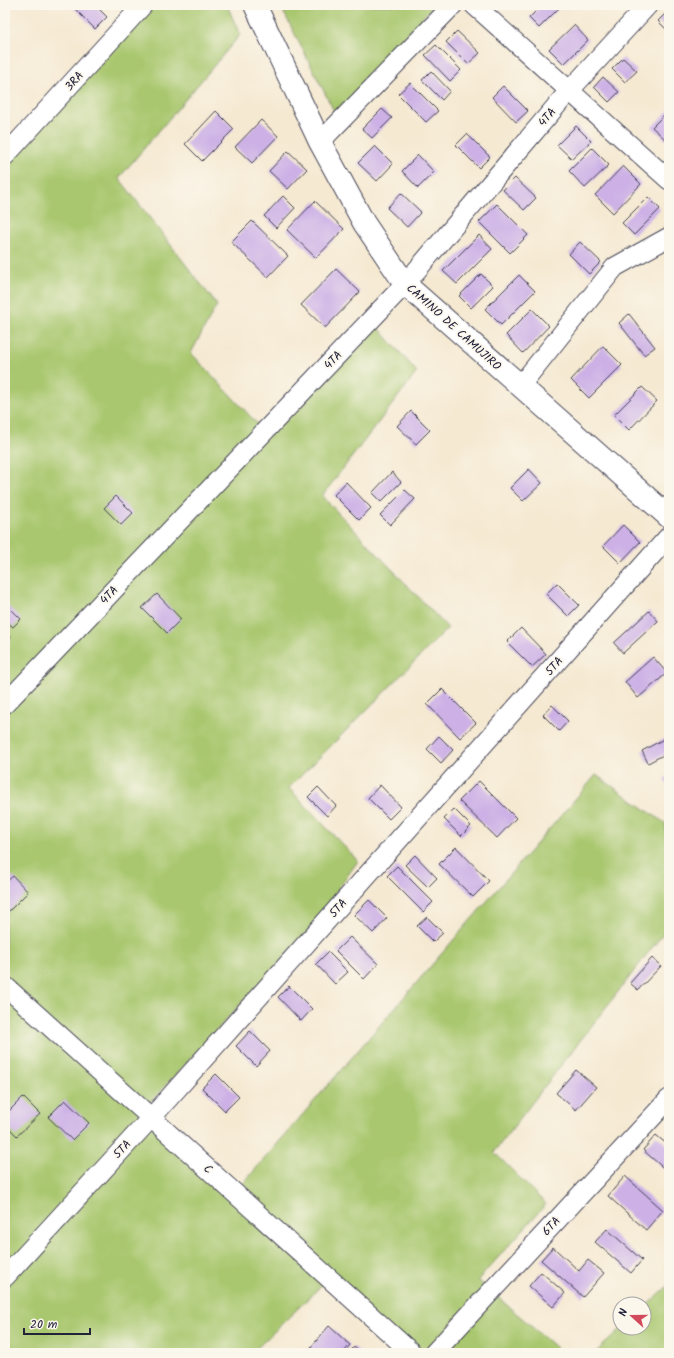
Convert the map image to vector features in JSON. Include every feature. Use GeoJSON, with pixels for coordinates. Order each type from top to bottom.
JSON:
{"type":"FeatureCollection","features":[{"type":"Feature","properties":{"kind":"street","name":"3RA"},"geometry":{"type":"LineString","coordinates":[[5,156],[143,5]]}},
{"type":"Feature","properties":{"kind":"street","name":"CAMINO DE CAMUJIRO"},"geometry":{"type":"LineString","coordinates":[[255,5],[320,142],[364,224],[405,284],[669,517]]}},
{"type":"Feature","properties":{"kind":"street"},"geometry":{"type":"LineString","coordinates":[[320,142],[453,5]]}},
{"type":"Feature","properties":{"kind":"street"},"geometry":{"type":"LineString","coordinates":[[474,5],[669,180]]}},
{"type":"Feature","properties":{"kind":"street","name":"4TA"},"geometry":{"type":"LineString","coordinates":[[5,704],[405,284],[569,91],[648,5]]}},
{"type":"Feature","properties":{"kind":"street"},"geometry":{"type":"LineString","coordinates":[[520,386],[615,267],[669,237]]}},
{"type":"Feature","properties":{"kind":"street","name":"5TA"},"geometry":{"type":"LineString","coordinates":[[5,1276],[151,1118],[669,536]]}},
{"type":"Feature","properties":{"kind":"street","name":"C"},"geometry":{"type":"LineString","coordinates":[[5,986],[412,1353]]}},
{"type":"Feature","properties":{"kind":"street","name":"6TA"},"geometry":{"type":"LineString","coordinates":[[434,1353],[669,1099]]}},
{"type":"Feature","properties":{"kind":"green space"},"geometry":{"type":"Polygon","coordinates":[[[153,5],[227,5],[240,35],[119,178],[217,305],[191,353],[266,433],[378,327],[417,372],[322,496],[448,628],[289,788],[358,861],[308,931],[145,1108],[240,1187],[596,775],[665,823],[669,852],[669,926],[494,1152],[546,1204],[478,1280],[562,1353],[402,1353],[324,1283],[252,1353],[5,1353],[5,167],[153,5]]]}},
{"type":"Feature","properties":{"kind":"green space"},"geometry":{"type":"Polygon","coordinates":[[[280,5],[434,5],[336,115],[280,5]]]}},
{"type":"Feature","properties":{"kind":"green space"},"geometry":{"type":"Polygon","coordinates":[[[669,1285],[669,1353],[595,1353],[613,1336],[652,1336],[652,1301],[669,1285]]]}},
{"type":"Feature","properties":{"kind":"building"},"geometry":{"type":"Polygon","coordinates":[[[71,5],[95,5],[107,17],[95,29],[71,5]]]}},
{"type":"Feature","properties":{"kind":"building"},"geometry":{"type":"Polygon","coordinates":[[[542,5],[557,5],[559,8],[539,28],[529,18],[542,5]]]}},
{"type":"Feature","properties":{"kind":"building"},"geometry":{"type":"Polygon","coordinates":[[[669,10],[669,32],[658,21],[669,10]]]}},
{"type":"Feature","properties":{"kind":"building"},"geometry":{"type":"Polygon","coordinates":[[[574,25],[588,40],[564,64],[549,49],[574,25]]]}},
{"type":"Feature","properties":{"kind":"building"},"geometry":{"type":"Polygon","coordinates":[[[457,31],[480,53],[468,64],[446,42],[457,31]]]}},
{"type":"Feature","properties":{"kind":"building"},"geometry":{"type":"Polygon","coordinates":[[[436,45],[461,70],[450,81],[425,55],[436,45]]]}},
{"type":"Feature","properties":{"kind":"building"},"geometry":{"type":"Polygon","coordinates":[[[623,58],[637,71],[625,82],[612,69],[623,58]]]}},
{"type":"Feature","properties":{"kind":"building"},"geometry":{"type":"Polygon","coordinates":[[[431,71],[450,91],[442,100],[422,80],[431,71]]]}},
{"type":"Feature","properties":{"kind":"building"},"geometry":{"type":"Polygon","coordinates":[[[603,77],[619,92],[609,102],[594,87],[603,77]]]}},
{"type":"Feature","properties":{"kind":"building"},"geometry":{"type":"Polygon","coordinates":[[[410,83],[438,111],[426,122],[398,94],[410,83]]]}},
{"type":"Feature","properties":{"kind":"building"},"geometry":{"type":"Polygon","coordinates":[[[503,86],[528,111],[516,122],[492,97],[503,86]]]}},
{"type":"Feature","properties":{"kind":"building"},"geometry":{"type":"Polygon","coordinates":[[[382,109],[392,118],[372,138],[362,129],[382,109]]]}},
{"type":"Feature","properties":{"kind":"building"},"geometry":{"type":"Polygon","coordinates":[[[669,110],[669,137],[666,140],[652,127],[669,110]]]}},
{"type":"Feature","properties":{"kind":"building"},"geometry":{"type":"Polygon","coordinates":[[[216,111],[234,129],[202,161],[185,144],[216,111]]]}},
{"type":"Feature","properties":{"kind":"building"},"geometry":{"type":"Polygon","coordinates":[[[261,120],[278,136],[252,163],[235,147],[261,120]]]}},
{"type":"Feature","properties":{"kind":"building"},"geometry":{"type":"Polygon","coordinates":[[[576,126],[591,141],[572,159],[557,145],[576,126]]]}},
{"type":"Feature","properties":{"kind":"building"},"geometry":{"type":"Polygon","coordinates":[[[467,134],[490,157],[479,168],[456,145],[467,134]]]}},
{"type":"Feature","properties":{"kind":"building"},"geometry":{"type":"Polygon","coordinates":[[[375,146],[393,164],[377,181],[358,163],[375,146]]]}},
{"type":"Feature","properties":{"kind":"building"},"geometry":{"type":"Polygon","coordinates":[[[592,148],[609,165],[585,188],[569,171],[592,148]]]}},
{"type":"Feature","properties":{"kind":"building"},"geometry":{"type":"Polygon","coordinates":[[[288,151],[307,169],[288,189],[269,171],[288,151]]]}},
{"type":"Feature","properties":{"kind":"building"},"geometry":{"type":"Polygon","coordinates":[[[418,155],[434,172],[418,188],[402,171],[418,155]]]}},
{"type":"Feature","properties":{"kind":"building"},"geometry":{"type":"Polygon","coordinates":[[[623,166],[641,184],[613,213],[595,195],[623,166]]]}},
{"type":"Feature","properties":{"kind":"building"},"geometry":{"type":"Polygon","coordinates":[[[515,178],[536,198],[524,210],[503,190],[515,178]]]}},
{"type":"Feature","properties":{"kind":"building"},"geometry":{"type":"Polygon","coordinates":[[[401,193],[421,212],[407,227],[387,208],[401,193]]]}},
{"type":"Feature","properties":{"kind":"building"},"geometry":{"type":"Polygon","coordinates":[[[283,196],[295,208],[276,228],[264,216],[283,196]]]}},
{"type":"Feature","properties":{"kind":"building"},"geometry":{"type":"Polygon","coordinates":[[[648,197],[660,209],[634,235],[622,223],[648,197]]]}},
{"type":"Feature","properties":{"kind":"building"},"geometry":{"type":"Polygon","coordinates":[[[315,201],[344,229],[316,258],[287,230],[315,201]]]}},
{"type":"Feature","properties":{"kind":"building"},"geometry":{"type":"Polygon","coordinates":[[[497,204],[528,235],[510,253],[479,222],[497,204]]]}},
{"type":"Feature","properties":{"kind":"building"},"geometry":{"type":"Polygon","coordinates":[[[252,221],[288,256],[268,277],[231,242],[252,221]]]}},
{"type":"Feature","properties":{"kind":"building"},"geometry":{"type":"Polygon","coordinates":[[[479,235],[492,249],[457,284],[443,271],[479,235]]]}},
{"type":"Feature","properties":{"kind":"building"},"geometry":{"type":"Polygon","coordinates":[[[580,242],[601,262],[589,274],[569,254],[580,242]]]}},
{"type":"Feature","properties":{"kind":"building"},"geometry":{"type":"Polygon","coordinates":[[[336,269],[360,292],[325,328],[301,305],[336,269]]]}},
{"type":"Feature","properties":{"kind":"building"},"geometry":{"type":"Polygon","coordinates":[[[481,274],[493,286],[471,308],[459,296],[481,274]]]}},
{"type":"Feature","properties":{"kind":"building"},"geometry":{"type":"Polygon","coordinates":[[[519,275],[535,291],[501,325],[485,309],[519,275]]]}},
{"type":"Feature","properties":{"kind":"building"},"geometry":{"type":"Polygon","coordinates":[[[532,309],[549,326],[523,353],[506,335],[532,309]]]}},
{"type":"Feature","properties":{"kind":"building"},"geometry":{"type":"Polygon","coordinates":[[[629,314],[655,347],[644,355],[619,323],[629,314]]]}},
{"type":"Feature","properties":{"kind":"building"},"geometry":{"type":"Polygon","coordinates":[[[603,346],[622,365],[589,398],[571,380],[603,346]]]}},
{"type":"Feature","properties":{"kind":"building"},"geometry":{"type":"Polygon","coordinates":[[[642,387],[657,401],[629,430],[614,415],[642,387]]]}},
{"type":"Feature","properties":{"kind":"building"},"geometry":{"type":"Polygon","coordinates":[[[411,411],[430,430],[416,444],[397,426],[411,411]]]}},
{"type":"Feature","properties":{"kind":"building"},"geometry":{"type":"Polygon","coordinates":[[[529,469],[542,483],[523,501],[510,488],[529,469]]]}},
{"type":"Feature","properties":{"kind":"building"},"geometry":{"type":"Polygon","coordinates":[[[392,472],[401,482],[381,502],[372,493],[392,472]]]}},
{"type":"Feature","properties":{"kind":"building"},"geometry":{"type":"Polygon","coordinates":[[[346,482],[371,508],[359,520],[334,495],[346,482]]]}},
{"type":"Feature","properties":{"kind":"building"},"geometry":{"type":"Polygon","coordinates":[[[405,490],[415,499],[390,525],[380,515],[405,490]]]}},
{"type":"Feature","properties":{"kind":"building"},"geometry":{"type":"Polygon","coordinates":[[[116,496],[133,513],[121,525],[104,508],[116,496]]]}},
{"type":"Feature","properties":{"kind":"building"},"geometry":{"type":"Polygon","coordinates":[[[623,525],[640,542],[620,563],[603,546],[623,525]]]}},
{"type":"Feature","properties":{"kind":"building"},"geometry":{"type":"Polygon","coordinates":[[[557,583],[579,605],[568,616],[546,594],[557,583]]]}},
{"type":"Feature","properties":{"kind":"building"},"geometry":{"type":"Polygon","coordinates":[[[157,594],[181,619],[167,633],[142,608],[157,594]]]}},
{"type":"Feature","properties":{"kind":"building"},"geometry":{"type":"Polygon","coordinates":[[[5,603],[21,619],[13,627],[5,620],[5,603]]]}},
{"type":"Feature","properties":{"kind":"building"},"geometry":{"type":"Polygon","coordinates":[[[649,611],[658,621],[623,653],[614,643],[649,611]]]}},
{"type":"Feature","properties":{"kind":"building"},"geometry":{"type":"Polygon","coordinates":[[[521,628],[546,654],[532,667],[507,642],[521,628]]]}},
{"type":"Feature","properties":{"kind":"building"},"geometry":{"type":"Polygon","coordinates":[[[5,632],[11,638],[5,644],[5,632]]]}},
{"type":"Feature","properties":{"kind":"building"},"geometry":{"type":"Polygon","coordinates":[[[653,657],[667,673],[638,698],[625,682],[653,657]]]}},
{"type":"Feature","properties":{"kind":"building"},"geometry":{"type":"Polygon","coordinates":[[[442,689],[476,723],[460,738],[427,704],[442,689]]]}},
{"type":"Feature","properties":{"kind":"building"},"geometry":{"type":"Polygon","coordinates":[[[552,705],[568,721],[559,731],[543,715],[552,705]]]}},
{"type":"Feature","properties":{"kind":"building"},"geometry":{"type":"Polygon","coordinates":[[[439,736],[453,750],[441,763],[427,749],[439,736]]]}},
{"type":"Feature","properties":{"kind":"building"},"geometry":{"type":"Polygon","coordinates":[[[669,736],[669,752],[648,763],[642,751],[669,736]]]}},
{"type":"Feature","properties":{"kind":"building"},"geometry":{"type":"Polygon","coordinates":[[[669,776],[669,788],[664,779],[669,776]]]}},
{"type":"Feature","properties":{"kind":"building"},"geometry":{"type":"Polygon","coordinates":[[[479,781],[516,818],[497,838],[459,801],[479,781]]]}},
{"type":"Feature","properties":{"kind":"building"},"geometry":{"type":"Polygon","coordinates":[[[380,785],[401,807],[389,819],[368,798],[380,785]]]}},
{"type":"Feature","properties":{"kind":"building"},"geometry":{"type":"Polygon","coordinates":[[[318,787],[336,806],[327,816],[308,797],[318,787]]]}},
{"type":"Feature","properties":{"kind":"building"},"geometry":{"type":"Polygon","coordinates":[[[454,809],[471,826],[461,836],[444,819],[454,809]]]}},
{"type":"Feature","properties":{"kind":"building"},"geometry":{"type":"Polygon","coordinates":[[[456,847],[489,881],[473,897],[439,864],[456,847]]]}},
{"type":"Feature","properties":{"kind":"building"},"geometry":{"type":"Polygon","coordinates":[[[415,855],[437,878],[428,887],[405,865],[415,855]]]}},
{"type":"Feature","properties":{"kind":"building"},"geometry":{"type":"Polygon","coordinates":[[[397,866],[433,902],[423,912],[387,876],[397,866]]]}},
{"type":"Feature","properties":{"kind":"building"},"geometry":{"type":"Polygon","coordinates":[[[13,876],[28,892],[5,915],[5,883],[13,876]]]}},
{"type":"Feature","properties":{"kind":"building"},"geometry":{"type":"Polygon","coordinates":[[[369,900],[387,918],[373,933],[354,915],[369,900]]]}},
{"type":"Feature","properties":{"kind":"building"},"geometry":{"type":"Polygon","coordinates":[[[427,917],[443,933],[433,942],[417,926],[427,917]]]}},
{"type":"Feature","properties":{"kind":"building"},"geometry":{"type":"Polygon","coordinates":[[[350,937],[378,964],[364,979],[336,951],[350,937]]]}},
{"type":"Feature","properties":{"kind":"building"},"geometry":{"type":"Polygon","coordinates":[[[328,952],[348,972],[335,984],[316,964],[328,952]]]}},
{"type":"Feature","properties":{"kind":"building"},"geometry":{"type":"Polygon","coordinates":[[[652,958],[661,966],[638,990],[630,983],[652,958]]]}},
{"type":"Feature","properties":{"kind":"building"},"geometry":{"type":"Polygon","coordinates":[[[289,986],[312,1009],[301,1021],[278,997],[289,986]]]}},
{"type":"Feature","properties":{"kind":"building"},"geometry":{"type":"Polygon","coordinates":[[[250,1031],[270,1051],[256,1066],[236,1046],[250,1031]]]}},
{"type":"Feature","properties":{"kind":"building"},"geometry":{"type":"Polygon","coordinates":[[[576,1070],[596,1087],[576,1110],[556,1093],[576,1070]]]}},
{"type":"Feature","properties":{"kind":"building"},"geometry":{"type":"Polygon","coordinates":[[[216,1074],[239,1097],[225,1111],[202,1088],[216,1074]]]}},
{"type":"Feature","properties":{"kind":"building"},"geometry":{"type":"Polygon","coordinates":[[[23,1097],[40,1114],[17,1136],[5,1124],[5,1115],[23,1097]]]}},
{"type":"Feature","properties":{"kind":"building"},"geometry":{"type":"Polygon","coordinates":[[[65,1100],[89,1123],[72,1140],[48,1117],[65,1100]]]}},
{"type":"Feature","properties":{"kind":"building"},"geometry":{"type":"Polygon","coordinates":[[[656,1135],[669,1146],[669,1173],[643,1150],[656,1135]]]}},
{"type":"Feature","properties":{"kind":"building"},"geometry":{"type":"Polygon","coordinates":[[[625,1176],[663,1210],[646,1230],[608,1196],[625,1176]]]}},
{"type":"Feature","properties":{"kind":"building"},"geometry":{"type":"Polygon","coordinates":[[[607,1229],[642,1260],[631,1273],[595,1242],[607,1229]]]}},
{"type":"Feature","properties":{"kind":"building"},"geometry":{"type":"Polygon","coordinates":[[[553,1247],[579,1271],[588,1260],[604,1273],[583,1297],[541,1260],[553,1247]]]}},
{"type":"Feature","properties":{"kind":"building"},"geometry":{"type":"Polygon","coordinates":[[[541,1272],[565,1293],[553,1307],[529,1286],[541,1272]]]}},
{"type":"Feature","properties":{"kind":"building"},"geometry":{"type":"Polygon","coordinates":[[[329,1326],[350,1345],[343,1353],[306,1353],[329,1326]]]}},
{"type":"Feature","properties":{"kind":"building"},"geometry":{"type":"Polygon","coordinates":[[[354,1347],[361,1353],[349,1353],[354,1347]]]}}]}
